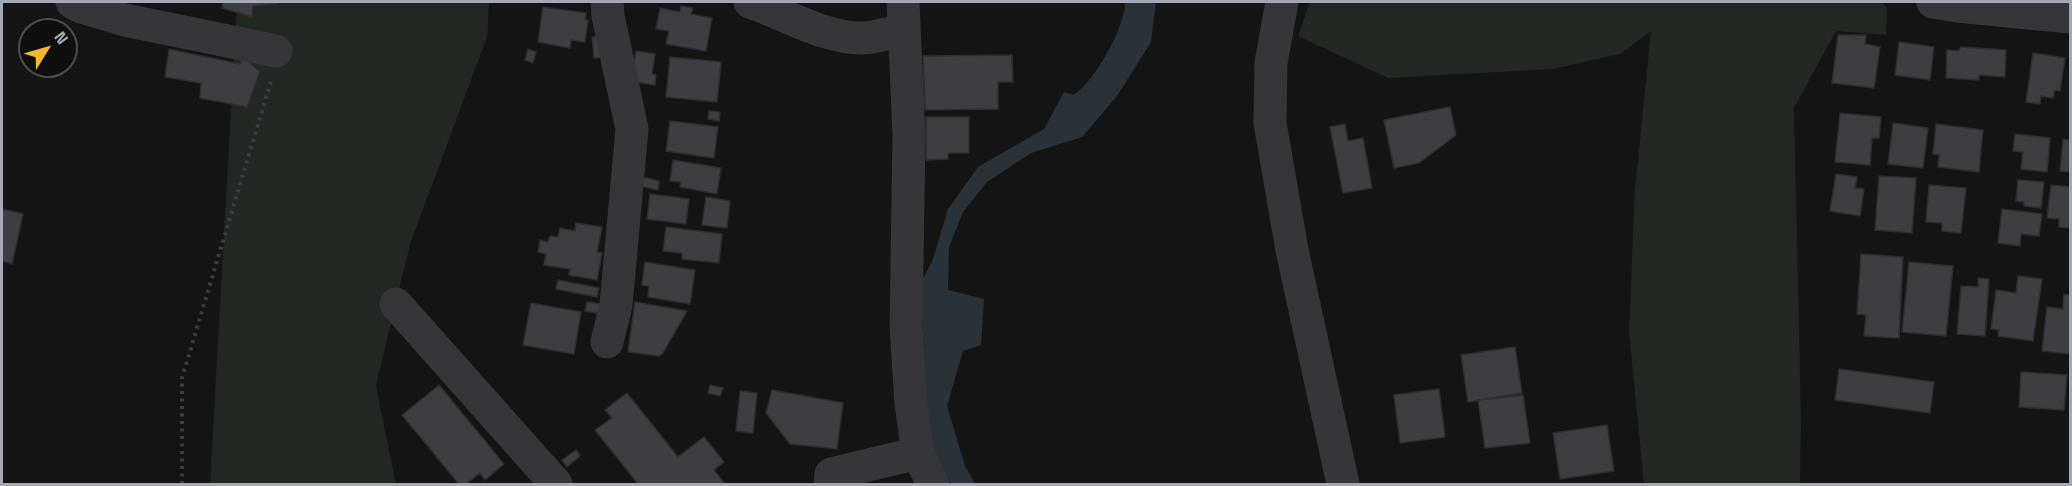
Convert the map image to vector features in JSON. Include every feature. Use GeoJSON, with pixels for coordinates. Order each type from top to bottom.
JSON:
{"type":"FeatureCollection","features":[{"type":"Feature","properties":{"kind":"street"},"geometry":{"type":"LineString","coordinates":[[72,2],[81,7],[125,20],[276,51]]}},
{"type":"Feature","properties":{"kind":"street"},"geometry":{"type":"LineString","coordinates":[[607,342],[616,305],[632,129],[608,16],[608,2]]}},
{"type":"Feature","properties":{"kind":"street"},"geometry":{"type":"LineString","coordinates":[[750,2],[834,34],[862,38],[881,36],[904,15]]}},
{"type":"Feature","properties":{"kind":"street"},"geometry":{"type":"LineString","coordinates":[[1282,2],[1271,63],[1270,123],[1292,250],[1343,484]]}},
{"type":"Feature","properties":{"kind":"street"},"geometry":{"type":"LineString","coordinates":[[1932,2],[1957,6],[2001,6],[2070,17]]}},
{"type":"Feature","properties":{"kind":"street"},"geometry":{"type":"LineString","coordinates":[[904,15],[909,134],[906,327],[911,404],[918,453],[933,484]]}},
{"type":"Feature","properties":{"kind":"street"},"geometry":{"type":"LineString","coordinates":[[396,304],[556,484]]}},
{"type":"Feature","properties":{"kind":"street"},"geometry":{"type":"LineString","coordinates":[[830,484],[831,474],[918,453]]}},
{"type":"Feature","properties":{"kind":"path"},"geometry":{"type":"LineString","coordinates":[[182,484],[182,378],[274,72],[276,51]]}},
{"type":"Feature","properties":{"kind":"shaded area"},"geometry":{"type":"Polygon","coordinates":[[[237,2],[489,2],[487,37],[410,244],[376,386],[396,484],[210,484],[237,2]]]}},
{"type":"Feature","properties":{"kind":"shaded area"},"geometry":{"type":"Polygon","coordinates":[[[1125,2],[1156,2],[1151,42],[1117,96],[1082,137],[1031,153],[987,182],[963,212],[949,247],[948,290],[984,299],[981,345],[963,351],[947,406],[965,466],[975,484],[951,484],[929,440],[920,284],[932,262],[948,209],[978,167],[1044,129],[1064,92],[1073,95],[1090,79],[1115,39],[1125,2]]]}},
{"type":"Feature","properties":{"kind":"shaded area"},"geometry":{"type":"Polygon","coordinates":[[[1310,2],[1882,2],[1887,7],[1886,35],[1836,31],[1794,108],[1801,421],[1800,484],[1644,484],[1629,331],[1635,190],[1651,31],[1620,54],[1553,69],[1388,78],[1298,36],[1310,2]]]}},
{"type":"Feature","properties":{"kind":"building"},"geometry":{"type":"Polygon","coordinates":[[[223,2],[277,2],[277,4],[253,6],[252,17],[222,8],[223,2]]]}},
{"type":"Feature","properties":{"kind":"building"},"geometry":{"type":"Polygon","coordinates":[[[681,6],[693,8],[691,14],[712,18],[706,51],[666,44],[669,31],[656,29],[660,8],[680,12],[681,6]]]}},
{"type":"Feature","properties":{"kind":"building"},"geometry":{"type":"Polygon","coordinates":[[[543,7],[586,13],[585,20],[588,20],[585,42],[571,40],[570,48],[538,42],[543,7]]]}},
{"type":"Feature","properties":{"kind":"building"},"geometry":{"type":"Polygon","coordinates":[[[1838,35],[1866,35],[1865,44],[1880,47],[1874,88],[1832,83],[1838,35]]]}},
{"type":"Feature","properties":{"kind":"building"},"geometry":{"type":"Polygon","coordinates":[[[600,36],[603,57],[594,58],[592,37],[600,36]]]}},
{"type":"Feature","properties":{"kind":"building"},"geometry":{"type":"Polygon","coordinates":[[[1899,42],[1934,47],[1930,80],[1895,75],[1899,42]]]}},
{"type":"Feature","properties":{"kind":"building"},"geometry":{"type":"Polygon","coordinates":[[[1961,47],[2006,50],[2005,77],[1979,75],[1979,80],[1946,78],[1947,50],[1958,51],[1961,47]]]}},
{"type":"Feature","properties":{"kind":"building"},"geometry":{"type":"Polygon","coordinates":[[[169,49],[240,64],[242,56],[260,72],[247,107],[200,98],[201,83],[165,77],[169,49]]]}},
{"type":"Feature","properties":{"kind":"building"},"geometry":{"type":"Polygon","coordinates":[[[528,49],[536,52],[533,63],[525,60],[528,49]]]}},
{"type":"Feature","properties":{"kind":"building"},"geometry":{"type":"Polygon","coordinates":[[[636,51],[655,54],[652,74],[656,75],[655,85],[631,81],[636,51]]]}},
{"type":"Feature","properties":{"kind":"building"},"geometry":{"type":"Polygon","coordinates":[[[2033,53],[2065,58],[2060,91],[2055,90],[2053,98],[2041,96],[2040,104],[2026,102],[2033,53]]]}},
{"type":"Feature","properties":{"kind":"building"},"geometry":{"type":"Polygon","coordinates":[[[1012,55],[1013,82],[998,82],[998,109],[925,110],[923,56],[1012,55]]]}},
{"type":"Feature","properties":{"kind":"building"},"geometry":{"type":"Polygon","coordinates":[[[670,57],[721,62],[717,102],[666,97],[670,57]]]}},
{"type":"Feature","properties":{"kind":"building"},"geometry":{"type":"Polygon","coordinates":[[[1450,107],[1456,135],[1419,163],[1394,168],[1384,120],[1450,107]]]}},
{"type":"Feature","properties":{"kind":"building"},"geometry":{"type":"Polygon","coordinates":[[[709,111],[720,112],[719,121],[708,119],[709,111]]]}},
{"type":"Feature","properties":{"kind":"building"},"geometry":{"type":"Polygon","coordinates":[[[1840,113],[1881,117],[1879,138],[1872,138],[1870,165],[1835,162],[1840,113]]]}},
{"type":"Feature","properties":{"kind":"building"},"geometry":{"type":"Polygon","coordinates":[[[926,117],[969,117],[969,153],[948,153],[948,159],[926,160],[926,117]]]}},
{"type":"Feature","properties":{"kind":"building"},"geometry":{"type":"Polygon","coordinates":[[[670,121],[718,127],[714,158],[666,151],[670,121]]]}},
{"type":"Feature","properties":{"kind":"building"},"geometry":{"type":"Polygon","coordinates":[[[1893,123],[1928,128],[1923,168],[1888,164],[1893,123]]]}},
{"type":"Feature","properties":{"kind":"building"},"geometry":{"type":"Polygon","coordinates":[[[1345,124],[1348,141],[1363,138],[1372,188],[1343,193],[1330,127],[1345,124]]]}},
{"type":"Feature","properties":{"kind":"building"},"geometry":{"type":"Polygon","coordinates":[[[1936,124],[1983,130],[1979,172],[1938,167],[1939,155],[1933,154],[1936,124]]]}},
{"type":"Feature","properties":{"kind":"building"},"geometry":{"type":"Polygon","coordinates":[[[2015,134],[2050,138],[2047,172],[2021,169],[2023,152],[2013,151],[2015,134]]]}},
{"type":"Feature","properties":{"kind":"building"},"geometry":{"type":"Polygon","coordinates":[[[2063,139],[2070,140],[2070,172],[2060,171],[2063,139]]]}},
{"type":"Feature","properties":{"kind":"building"},"geometry":{"type":"Polygon","coordinates":[[[673,160],[721,168],[717,194],[680,187],[681,182],[670,181],[673,160]]]}},
{"type":"Feature","properties":{"kind":"building"},"geometry":{"type":"Polygon","coordinates":[[[1836,174],[1857,177],[1855,188],[1864,189],[1860,216],[1830,211],[1836,174]]]}},
{"type":"Feature","properties":{"kind":"building"},"geometry":{"type":"Polygon","coordinates":[[[638,176],[659,181],[658,190],[636,185],[638,176]]]}},
{"type":"Feature","properties":{"kind":"building"},"geometry":{"type":"Polygon","coordinates":[[[1879,176],[1916,178],[1912,233],[1875,230],[1879,176]]]}},
{"type":"Feature","properties":{"kind":"building"},"geometry":{"type":"Polygon","coordinates":[[[2018,180],[2044,182],[2041,208],[2024,206],[2024,202],[2016,201],[2018,180]]]}},
{"type":"Feature","properties":{"kind":"building"},"geometry":{"type":"Polygon","coordinates":[[[1929,185],[1966,188],[1961,233],[1942,231],[1942,223],[1926,222],[1929,185]]]}},
{"type":"Feature","properties":{"kind":"building"},"geometry":{"type":"Polygon","coordinates":[[[2051,185],[2070,187],[2070,228],[2059,227],[2059,219],[2047,218],[2051,185]]]}},
{"type":"Feature","properties":{"kind":"building"},"geometry":{"type":"Polygon","coordinates":[[[650,194],[689,199],[686,224],[647,219],[650,194]]]}},
{"type":"Feature","properties":{"kind":"building"},"geometry":{"type":"Polygon","coordinates":[[[706,197],[730,201],[727,228],[702,225],[706,197]]]}},
{"type":"Feature","properties":{"kind":"building"},"geometry":{"type":"Polygon","coordinates":[[[2,209],[23,214],[12,264],[2,261],[2,209]]]}},
{"type":"Feature","properties":{"kind":"building"},"geometry":{"type":"Polygon","coordinates":[[[2002,209],[2042,214],[2039,236],[2021,234],[2020,246],[1998,243],[2002,209]]]}},
{"type":"Feature","properties":{"kind":"building"},"geometry":{"type":"Polygon","coordinates":[[[576,223],[602,227],[597,252],[602,253],[597,280],[569,275],[570,269],[544,265],[546,254],[538,252],[540,240],[548,242],[550,236],[558,237],[560,228],[575,231],[576,223]]]}},
{"type":"Feature","properties":{"kind":"building"},"geometry":{"type":"Polygon","coordinates":[[[666,227],[722,234],[719,263],[682,259],[682,253],[663,251],[666,227]]]}},
{"type":"Feature","properties":{"kind":"building"},"geometry":{"type":"Polygon","coordinates":[[[1861,254],[1903,257],[1899,338],[1864,336],[1866,315],[1857,314],[1861,254]]]}},
{"type":"Feature","properties":{"kind":"building"},"geometry":{"type":"Polygon","coordinates":[[[645,262],[695,270],[690,304],[648,297],[649,286],[642,285],[645,262]]]}},
{"type":"Feature","properties":{"kind":"building"},"geometry":{"type":"Polygon","coordinates":[[[1909,262],[1953,266],[1946,336],[1902,332],[1909,262]]]}},
{"type":"Feature","properties":{"kind":"building"},"geometry":{"type":"Polygon","coordinates":[[[2018,276],[2042,279],[2033,341],[1998,336],[1999,330],[1991,329],[1996,290],[2016,293],[2018,276]]]}},
{"type":"Feature","properties":{"kind":"building"},"geometry":{"type":"Polygon","coordinates":[[[1978,278],[1989,279],[1985,336],[1957,334],[1961,286],[1978,287],[1978,278]]]}},
{"type":"Feature","properties":{"kind":"building"},"geometry":{"type":"Polygon","coordinates":[[[558,280],[599,288],[597,297],[556,289],[558,280]]]}},
{"type":"Feature","properties":{"kind":"building"},"geometry":{"type":"Polygon","coordinates":[[[2064,294],[2070,295],[2070,354],[2042,351],[2047,307],[2063,309],[2064,294]]]}},
{"type":"Feature","properties":{"kind":"building"},"geometry":{"type":"Polygon","coordinates":[[[587,302],[603,304],[602,314],[585,311],[587,302]]]}},
{"type":"Feature","properties":{"kind":"building"},"geometry":{"type":"Polygon","coordinates":[[[635,302],[687,311],[663,353],[659,356],[628,352],[635,302]]]}},
{"type":"Feature","properties":{"kind":"building"},"geometry":{"type":"Polygon","coordinates":[[[531,303],[581,312],[574,354],[523,345],[531,303]]]}},
{"type":"Feature","properties":{"kind":"building"},"geometry":{"type":"Polygon","coordinates":[[[1515,347],[1522,393],[1468,402],[1461,355],[1515,347]]]}},
{"type":"Feature","properties":{"kind":"building"},"geometry":{"type":"Polygon","coordinates":[[[1839,369],[1934,382],[1930,413],[1835,400],[1839,369]]]}},
{"type":"Feature","properties":{"kind":"building"},"geometry":{"type":"Polygon","coordinates":[[[2021,372],[2067,375],[2064,410],[2019,407],[2021,372]]]}},
{"type":"Feature","properties":{"kind":"building"},"geometry":{"type":"Polygon","coordinates":[[[439,385],[504,464],[485,480],[480,473],[466,484],[459,484],[402,415],[439,385]]]}},
{"type":"Feature","properties":{"kind":"building"},"geometry":{"type":"Polygon","coordinates":[[[710,385],[723,388],[720,396],[708,393],[710,385]]]}},
{"type":"Feature","properties":{"kind":"building"},"geometry":{"type":"Polygon","coordinates":[[[1439,389],[1445,437],[1400,443],[1394,395],[1439,389]]]}},
{"type":"Feature","properties":{"kind":"building"},"geometry":{"type":"Polygon","coordinates":[[[772,390],[843,403],[837,449],[790,444],[766,413],[772,390]]]}},
{"type":"Feature","properties":{"kind":"building"},"geometry":{"type":"Polygon","coordinates":[[[740,391],[757,393],[753,433],[736,431],[740,391]]]}},
{"type":"Feature","properties":{"kind":"building"},"geometry":{"type":"Polygon","coordinates":[[[627,393],[678,457],[704,437],[724,462],[714,470],[725,484],[638,484],[595,430],[612,418],[605,410],[627,393]]]}},
{"type":"Feature","properties":{"kind":"building"},"geometry":{"type":"Polygon","coordinates":[[[1523,395],[1530,443],[1485,448],[1478,400],[1523,395]]]}},
{"type":"Feature","properties":{"kind":"building"},"geometry":{"type":"Polygon","coordinates":[[[1607,425],[1614,471],[1560,479],[1553,433],[1607,425]]]}},
{"type":"Feature","properties":{"kind":"building"},"geometry":{"type":"Polygon","coordinates":[[[576,450],[580,456],[567,467],[562,460],[576,450]]]}}]}
